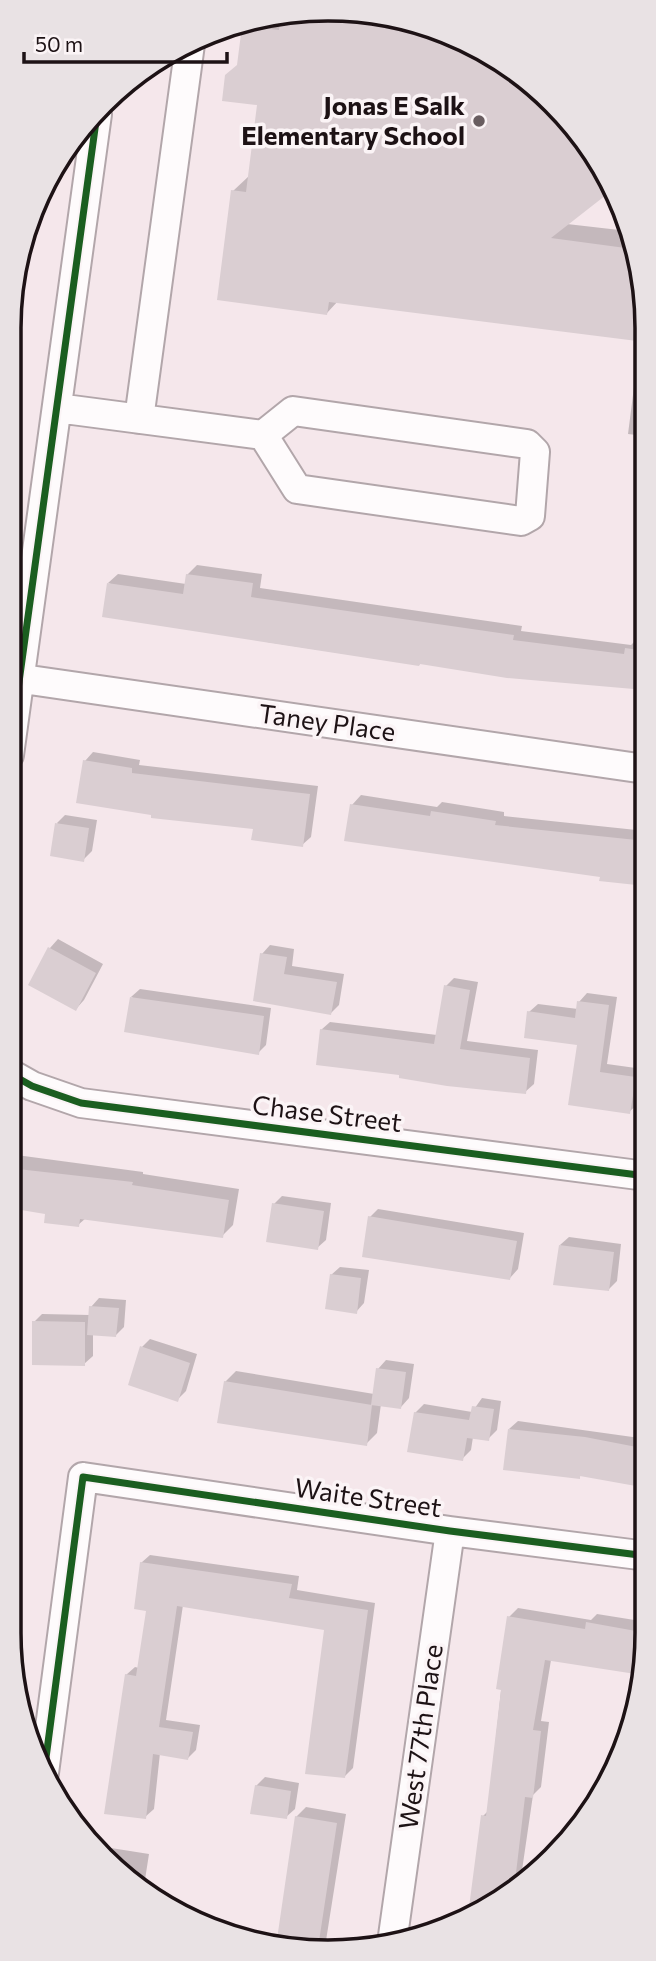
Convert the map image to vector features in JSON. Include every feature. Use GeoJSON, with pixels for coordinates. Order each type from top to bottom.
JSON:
{"type":"FeatureCollection","features":[{"type":"Feature","properties":{"kind":"street"},"geometry":{"type":"LineString","coordinates":[[139,419],[189,55]]}},
{"type":"Feature","properties":{"kind":"street"},"geometry":{"type":"LineString","coordinates":[[21,639],[57,408],[95,128]]}},
{"type":"Feature","properties":{"kind":"street"},"geometry":{"type":"LineString","coordinates":[[57,408],[263,435],[293,411],[527,444],[535,452],[530,516],[521,521],[297,489],[263,435]]}},
{"type":"Feature","properties":{"kind":"street","name":"Taney Place"},"geometry":{"type":"LineString","coordinates":[[21,679],[635,768]]}},
{"type":"Feature","properties":{"kind":"street","name":"Chase Street"},"geometry":{"type":"LineString","coordinates":[[21,1080],[81,1104],[635,1175]]}},
{"type":"Feature","properties":{"kind":"street","name":"Waite Street"},"geometry":{"type":"LineString","coordinates":[[46,1755],[83,1477],[450,1531],[635,1554]]}},
{"type":"Feature","properties":{"kind":"street","name":"West 77th Place"},"geometry":{"type":"LineString","coordinates":[[393,1933],[450,1531]]}},
{"type":"Feature","properties":{"kind":"building"},"geometry":{"type":"Polygon","coordinates":[[[328,21],[407,31],[445,44],[481,62],[530,97],[572,141],[605,196],[551,238],[625,248],[632,288],[635,341],[329,302],[327,315],[217,300],[231,190],[246,192],[257,105],[222,101],[225,75],[237,65],[241,33],[262,28],[279,30],[280,25],[328,21]]]}},
{"type":"Feature","properties":{"kind":"building"},"geometry":{"type":"Polygon","coordinates":[[[186,574],[253,583],[251,597],[514,635],[513,640],[624,654],[625,648],[635,650],[635,689],[507,678],[102,617],[107,583],[183,594],[186,574]]]}},
{"type":"Feature","properties":{"kind":"building"},"geometry":{"type":"Polygon","coordinates":[[[83,760],[132,768],[132,773],[310,794],[303,847],[251,840],[253,829],[151,818],[151,815],[76,803],[83,760]]]}},
{"type":"Feature","properties":{"kind":"building"},"geometry":{"type":"Polygon","coordinates":[[[350,804],[430,816],[431,811],[496,821],[495,825],[635,840],[635,885],[599,881],[600,877],[344,841],[350,804]]]}},
{"type":"Feature","properties":{"kind":"building"},"geometry":{"type":"Polygon","coordinates":[[[55,823],[89,828],[84,862],[50,856],[55,823]]]}},
{"type":"Feature","properties":{"kind":"building"},"geometry":{"type":"Polygon","coordinates":[[[48,947],[96,973],[76,1011],[28,985],[48,947]]]}},
{"type":"Feature","properties":{"kind":"building"},"geometry":{"type":"Polygon","coordinates":[[[260,953],[287,957],[284,974],[337,982],[331,1015],[253,1001],[260,953]]]}},
{"type":"Feature","properties":{"kind":"building"},"geometry":{"type":"Polygon","coordinates":[[[444,985],[470,990],[460,1049],[530,1058],[526,1094],[447,1086],[399,1078],[399,1075],[316,1065],[320,1029],[434,1044],[444,985]]]}},
{"type":"Feature","properties":{"kind":"building"},"geometry":{"type":"Polygon","coordinates":[[[130,997],[264,1016],[259,1055],[124,1032],[130,997]]]}},
{"type":"Feature","properties":{"kind":"building"},"geometry":{"type":"Polygon","coordinates":[[[577,1001],[609,1005],[600,1072],[635,1077],[630,1114],[568,1105],[577,1045],[524,1038],[527,1011],[575,1018],[577,1001]]]}},
{"type":"Feature","properties":{"kind":"building"},"geometry":{"type":"Polygon","coordinates":[[[21,1169],[133,1182],[132,1185],[229,1200],[223,1238],[80,1219],[79,1227],[44,1223],[45,1214],[21,1210],[21,1169]]]}},
{"type":"Feature","properties":{"kind":"building"},"geometry":{"type":"Polygon","coordinates":[[[272,1203],[324,1211],[318,1250],[266,1242],[272,1203]]]}},
{"type":"Feature","properties":{"kind":"building"},"geometry":{"type":"Polygon","coordinates":[[[368,1216],[517,1241],[510,1280],[362,1257],[368,1216]]]}},
{"type":"Feature","properties":{"kind":"building"},"geometry":{"type":"Polygon","coordinates":[[[559,1245],[614,1252],[609,1291],[553,1285],[559,1245]]]}},
{"type":"Feature","properties":{"kind":"building"},"geometry":{"type":"Polygon","coordinates":[[[330,1274],[361,1278],[357,1314],[325,1309],[330,1274]]]}},
{"type":"Feature","properties":{"kind":"building"},"geometry":{"type":"Polygon","coordinates":[[[89,1306],[119,1308],[116,1337],[87,1335],[89,1306]]]}},
{"type":"Feature","properties":{"kind":"building"},"geometry":{"type":"Polygon","coordinates":[[[32,1321],[85,1322],[85,1366],[32,1365],[32,1321]]]}},
{"type":"Feature","properties":{"kind":"building"},"geometry":{"type":"Polygon","coordinates":[[[140,1346],[190,1363],[178,1402],[128,1385],[140,1346]]]}},
{"type":"Feature","properties":{"kind":"building"},"geometry":{"type":"Polygon","coordinates":[[[376,1368],[406,1372],[401,1409],[371,1405],[376,1368]]]}},
{"type":"Feature","properties":{"kind":"building"},"geometry":{"type":"Polygon","coordinates":[[[224,1381],[372,1405],[367,1446],[217,1423],[224,1381]]]}},
{"type":"Feature","properties":{"kind":"building"},"geometry":{"type":"Polygon","coordinates":[[[472,1406],[494,1409],[489,1441],[467,1438],[463,1461],[407,1452],[414,1412],[469,1420],[472,1406]]]}},
{"type":"Feature","properties":{"kind":"building"},"geometry":{"type":"Polygon","coordinates":[[[508,1429],[585,1437],[635,1447],[635,1486],[580,1476],[580,1479],[503,1470],[508,1429]]]}},
{"type":"Feature","properties":{"kind":"building"},"geometry":{"type":"Polygon","coordinates":[[[140,1562],[292,1584],[289,1598],[368,1610],[345,1778],[305,1774],[324,1630],[177,1606],[159,1727],[193,1732],[188,1760],[153,1754],[146,1819],[104,1814],[125,1674],[136,1676],[146,1611],[134,1609],[140,1562]]]}},
{"type":"Feature","properties":{"kind":"building"},"geometry":{"type":"Polygon","coordinates":[[[507,1616],[585,1629],[586,1622],[635,1631],[632,1673],[545,1660],[533,1730],[541,1731],[533,1798],[525,1797],[516,1876],[469,1905],[481,1815],[486,1816],[501,1690],[496,1689],[507,1616]]]}},
{"type":"Feature","properties":{"kind":"building"},"geometry":{"type":"Polygon","coordinates":[[[255,1785],[291,1791],[287,1819],[250,1814],[255,1785]]]}},
{"type":"Feature","properties":{"kind":"building"},"geometry":{"type":"Polygon","coordinates":[[[295,1816],[337,1823],[319,1940],[278,1935],[295,1816]]]}},
{"type":"Feature","properties":{"kind":"cycle path"},"geometry":{"type":"LineString","coordinates":[[21,668],[95,128]]}},
{"type":"Feature","properties":{"kind":"cycle path"},"geometry":{"type":"LineString","coordinates":[[21,1080],[81,1103],[635,1175]]}},
{"type":"Feature","properties":{"kind":"cycle path"},"geometry":{"type":"LineString","coordinates":[[46,1755],[83,1477],[450,1531],[635,1554]]}},
{"type":"Feature","properties":{"kind":"place","name":"Jonas E Salk Elementary School"},"geometry":{"type":"Point","coordinates":[479,121]}}]}
